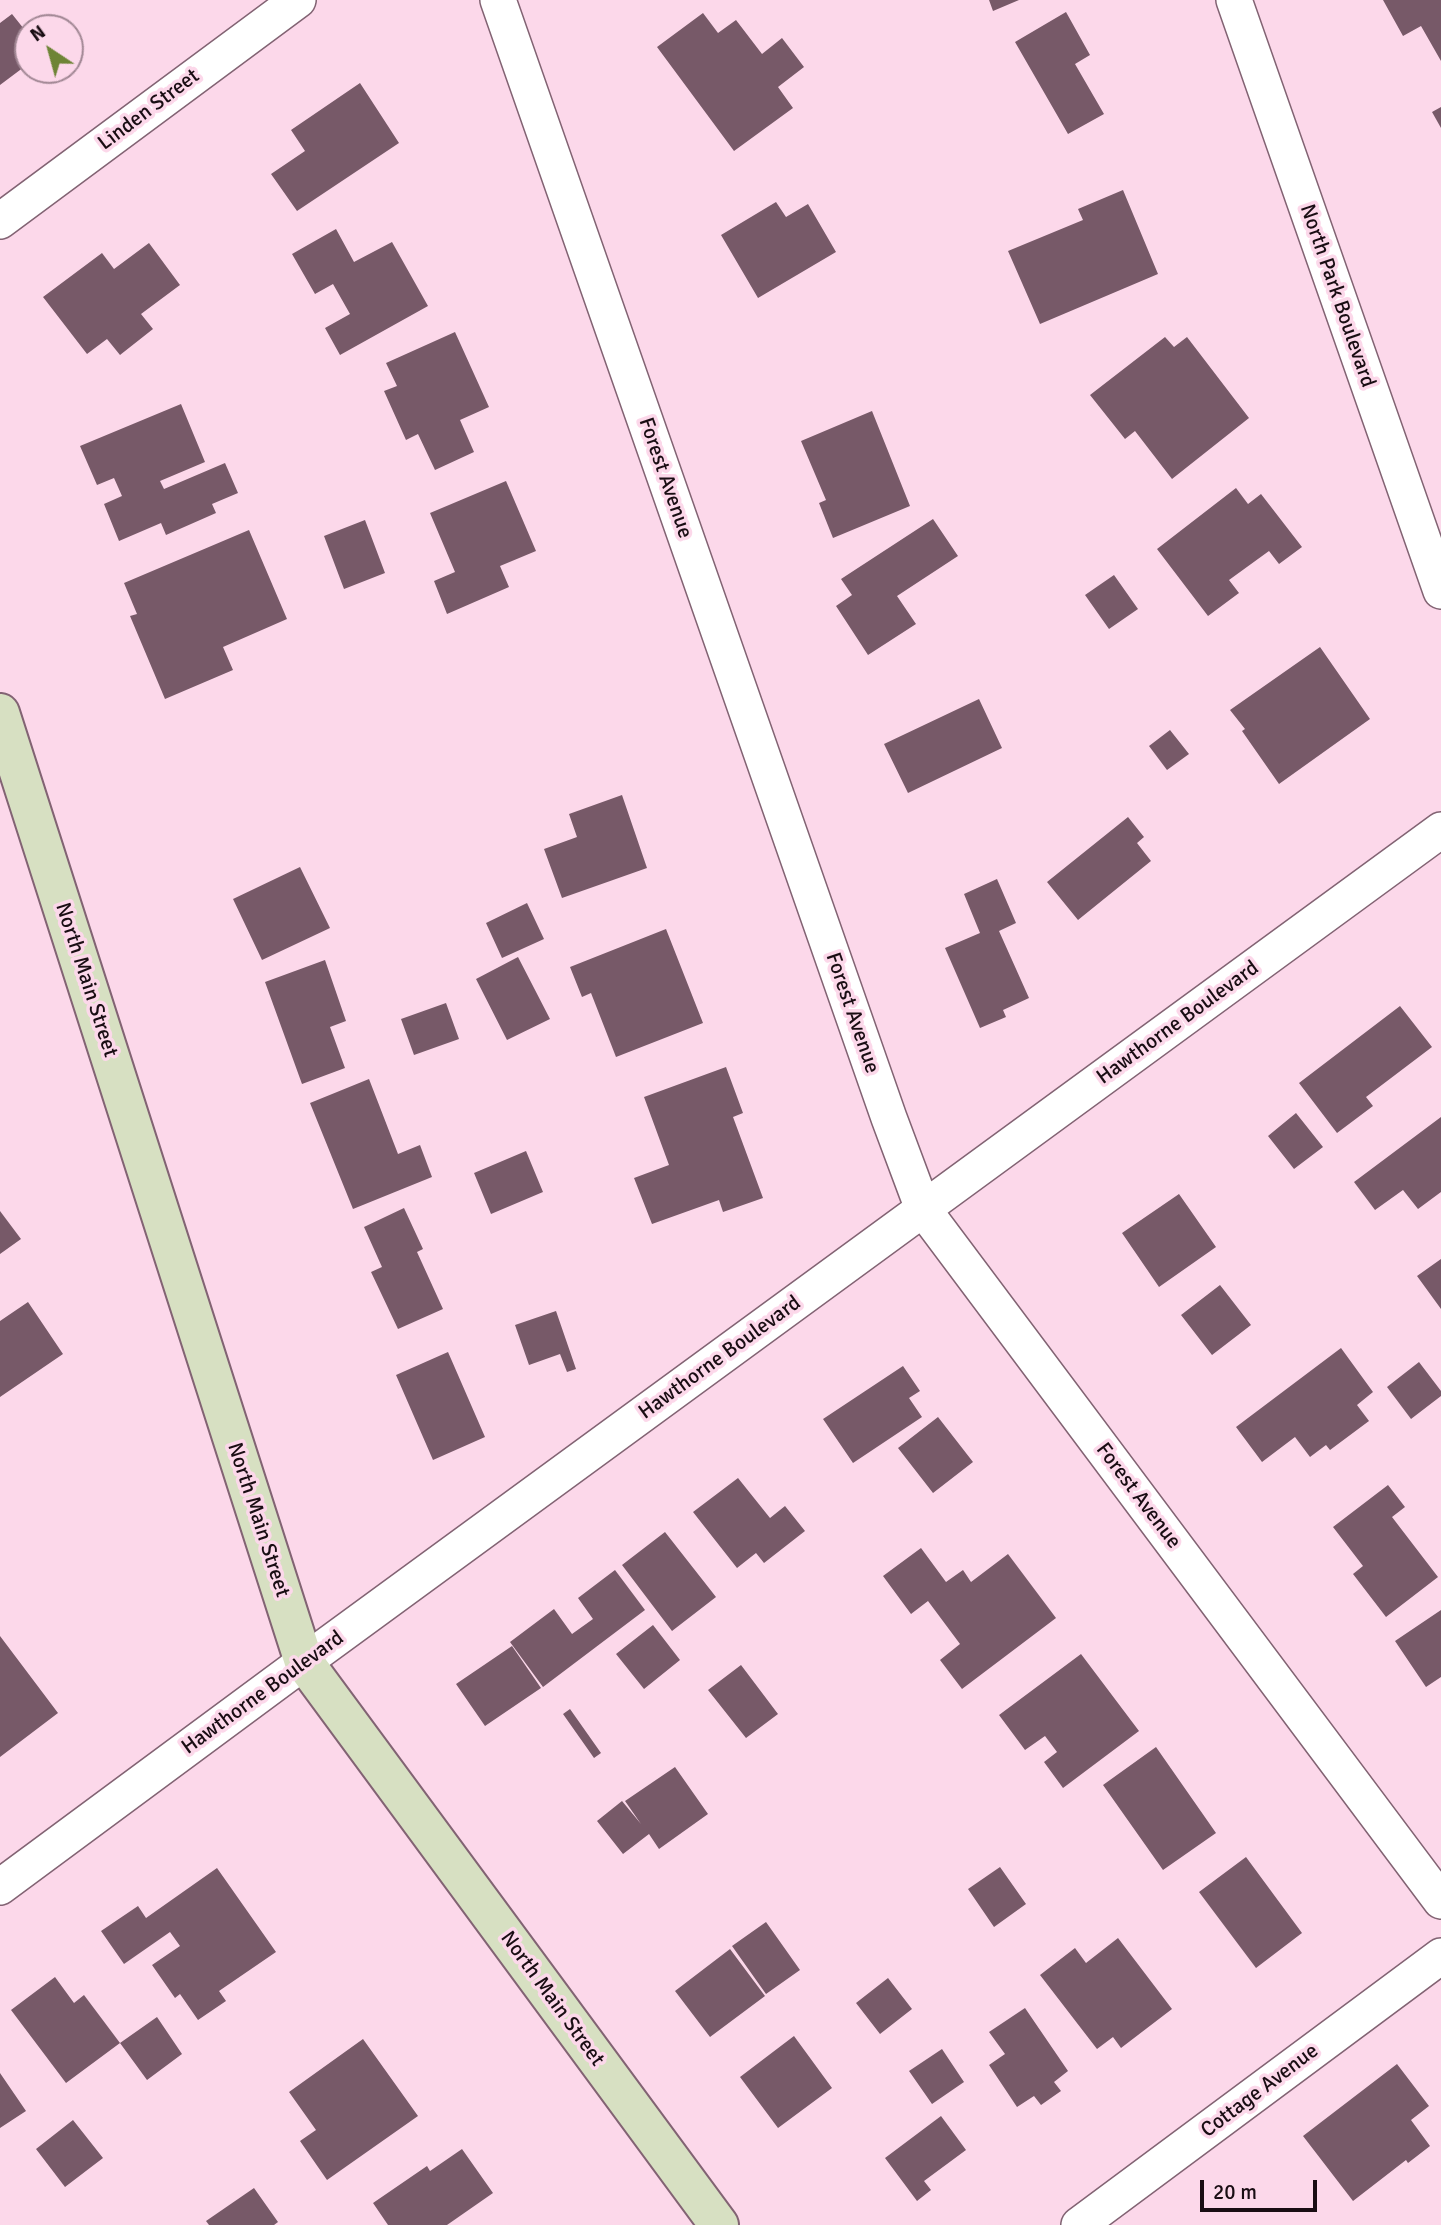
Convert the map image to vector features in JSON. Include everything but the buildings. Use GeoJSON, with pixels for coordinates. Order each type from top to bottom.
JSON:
{"type":"FeatureCollection","features":[{"type":"Feature","properties":{"kind":"street","name":"Linden Street"},"geometry":{"type":"LineString","coordinates":[[0,221],[298,0]]}},
{"type":"Feature","properties":{"kind":"street","name":"Forest Avenue"},"geometry":{"type":"LineString","coordinates":[[498,0],[923,1209],[1441,1901]]}},
{"type":"Feature","properties":{"kind":"street","name":"North Park Boulevard"},"geometry":{"type":"LineString","coordinates":[[1234,0],[1441,591]]}},
{"type":"Feature","properties":{"kind":"street","name":"North Main Street"},"geometry":{"type":"LineString","coordinates":[[0,713],[304,1662],[719,2225]]}},
{"type":"Feature","properties":{"kind":"street","name":"Hawthorne Boulevard"},"geometry":{"type":"LineString","coordinates":[[0,1887],[923,1209],[1435,847]]}},
{"type":"Feature","properties":{"kind":"street","name":"Cottage Avenue"},"geometry":{"type":"LineString","coordinates":[[1079,2225],[1441,1956]]}}]}
